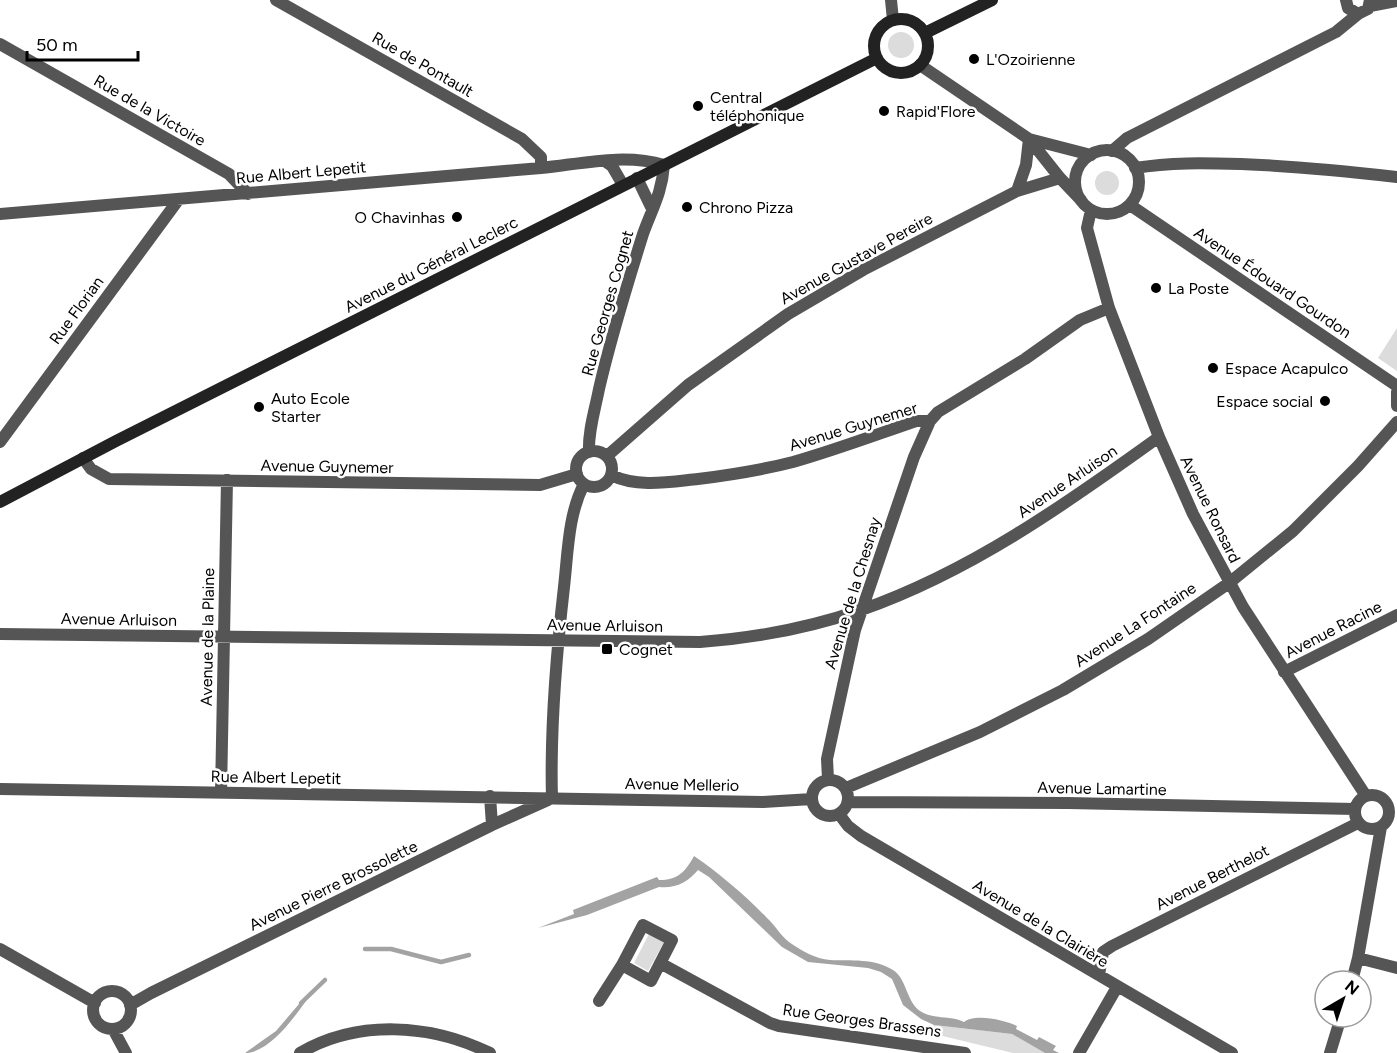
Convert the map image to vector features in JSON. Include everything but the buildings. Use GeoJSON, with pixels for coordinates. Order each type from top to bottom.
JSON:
{"type":"FeatureCollection","features":[{"type":"Feature","properties":{"kind":"street","name":"Rue de Pontault"},"geometry":{"type":"LineString","coordinates":[[276,0],[522,140],[541,157],[541,168]]}},
{"type":"Feature","properties":{"kind":"street"},"geometry":{"type":"LineString","coordinates":[[891,0],[893,20]]}},
{"type":"Feature","properties":{"kind":"street"},"geometry":{"type":"LineString","coordinates":[[925,33],[992,0]]}},
{"type":"Feature","properties":{"kind":"street"},"geometry":{"type":"LineString","coordinates":[[1346,0],[1348,8],[1358,14]]}},
{"type":"Feature","properties":{"kind":"street"},"geometry":{"type":"LineString","coordinates":[[1112,151],[1127,138],[1336,32],[1358,14],[1365,12],[1370,3],[1397,1]]}},
{"type":"Feature","properties":{"kind":"street"},"geometry":{"type":"LineString","coordinates":[[900,19],[914,23],[925,33],[928,46],[924,59],[920,65],[909,71],[895,72],[882,64],[878,58],[874,43],[876,36],[886,24],[893,20],[900,19]]}},
{"type":"Feature","properties":{"kind":"street","name":"Rue de la Victoire"},"geometry":{"type":"LineString","coordinates":[[0,44],[229,174],[248,194]]}},
{"type":"Feature","properties":{"kind":"street","name":"Avenue du Général Leclerc"},"geometry":{"type":"LineString","coordinates":[[0,502],[83,458],[878,58]]}},
{"type":"Feature","properties":{"kind":"street"},"geometry":{"type":"LineString","coordinates":[[920,65],[1029,139],[1060,178],[1081,200],[1091,210],[1101,214],[1111,214],[1130,205],[1138,187],[1138,177],[1130,160],[1112,151],[1101,151],[1083,161],[1075,180],[1076,191],[1081,200]]}},
{"type":"Feature","properties":{"kind":"street"},"geometry":{"type":"LineString","coordinates":[[1029,139],[1091,155]]}},
{"type":"Feature","properties":{"kind":"street"},"geometry":{"type":"LineString","coordinates":[[1017,191],[1026,165],[1029,139]]}},
{"type":"Feature","properties":{"kind":"street","name":"Rue Albert Lepetit"},"geometry":{"type":"LineString","coordinates":[[0,214],[541,168],[629,158],[664,165]]}},
{"type":"Feature","properties":{"kind":"street"},"geometry":{"type":"LineString","coordinates":[[605,161],[612,166],[623,185]]}},
{"type":"Feature","properties":{"kind":"street"},"geometry":{"type":"LineString","coordinates":[[1135,168],[1161,164],[1283,165],[1397,177]]}},
{"type":"Feature","properties":{"kind":"street","name":"Rue Georges Cognet"},"geometry":{"type":"LineString","coordinates":[[589,452],[588,441],[605,361],[652,209],[662,186],[664,165]]}},
{"type":"Feature","properties":{"kind":"street"},"geometry":{"type":"LineString","coordinates":[[637,178],[652,209]]}},
{"type":"Feature","properties":{"kind":"street","name":"Avenue Gustave Pereire"},"geometry":{"type":"LineString","coordinates":[[607,456],[688,385],[788,314],[844,281],[1017,191],[1060,178]]}},
{"type":"Feature","properties":{"kind":"street","name":"Rue Florian"},"geometry":{"type":"LineString","coordinates":[[0,442],[179,199]]}},
{"type":"Feature","properties":{"kind":"street","name":"Avenue Édouard Gourdon"},"geometry":{"type":"LineString","coordinates":[[1130,205],[1397,386]]}},
{"type":"Feature","properties":{"kind":"street","name":"Avenue Ronsard"},"geometry":{"type":"LineString","coordinates":[[1091,210],[1087,228],[1109,308],[1159,437],[1192,514],[1228,583],[1366,796]]}},
{"type":"Feature","properties":{"kind":"street","name":"Avenue Guynemer"},"geometry":{"type":"LineString","coordinates":[[611,475],[626,482],[642,483],[704,478],[768,468],[819,454],[916,421],[930,421],[938,412],[1025,359],[1080,320],[1109,308]]}},
{"type":"Feature","properties":{"kind":"street"},"geometry":{"type":"LineString","coordinates":[[1397,392],[1397,406]]}},
{"type":"Feature","properties":{"kind":"street","name":"Avenue de la Chesnay"},"geometry":{"type":"LineString","coordinates":[[828,779],[827,759],[861,610],[914,457],[930,421]]}},
{"type":"Feature","properties":{"kind":"street","name":"Avenue La Fontaine"},"geometry":{"type":"LineString","coordinates":[[846,788],[980,732],[1063,690],[1148,639],[1228,583],[1293,531],[1358,466],[1397,422]]}},
{"type":"Feature","properties":{"kind":"street","name":"Avenue Arluison"},"geometry":{"type":"LineString","coordinates":[[0,634],[559,642],[718,641],[786,630],[861,610],[947,572],[1005,541],[1076,497],[1159,437]]}},
{"type":"Feature","properties":{"kind":"street"},"geometry":{"type":"LineString","coordinates":[[552,798],[551,767],[559,642],[573,511],[581,479],[577,463],[584,454],[589,452],[598,452],[607,456],[612,465],[611,475],[605,484],[589,486],[581,479]]}},
{"type":"Feature","properties":{"kind":"street","name":"Avenue Guynemer"},"geometry":{"type":"LineString","coordinates":[[83,458],[91,469],[109,479],[540,485],[581,479]]}},
{"type":"Feature","properties":{"kind":"street","name":"Avenue de la Plaine"},"geometry":{"type":"LineString","coordinates":[[221,793],[227,480]]}},
{"type":"Feature","properties":{"kind":"street","name":"Avenue Racine"},"geometry":{"type":"LineString","coordinates":[[1284,672],[1397,615]]}},
{"type":"Feature","properties":{"kind":"street"},"geometry":{"type":"LineString","coordinates":[[828,779],[838,781],[846,788],[848,802],[839,814],[827,816],[821,814],[813,805],[812,794],[818,784],[828,779]]}},
{"type":"Feature","properties":{"kind":"street","name":"Rue Albert Lepetit"},"geometry":{"type":"LineString","coordinates":[[0,789],[552,798]]}},
{"type":"Feature","properties":{"kind":"street"},"geometry":{"type":"LineString","coordinates":[[490,796],[492,825]]}},
{"type":"Feature","properties":{"kind":"street"},"geometry":{"type":"LineString","coordinates":[[1366,796],[1381,798],[1393,807],[1388,820],[1381,827],[1371,830],[1358,823],[1354,809],[1358,801],[1366,796]]}},
{"type":"Feature","properties":{"kind":"street","name":"Avenue Mellerio"},"geometry":{"type":"LineString","coordinates":[[552,798],[763,802],[812,799]]}},
{"type":"Feature","properties":{"kind":"street","name":"Avenue Pierre Brossolette"},"geometry":{"type":"LineString","coordinates":[[130,1005],[146,995],[492,825],[552,798]]}},
{"type":"Feature","properties":{"kind":"street","name":"Avenue Lamartine"},"geometry":{"type":"LineString","coordinates":[[848,802],[1068,803],[1354,809]]}},
{"type":"Feature","properties":{"kind":"street","name":"Avenue de la Clairière"},"geometry":{"type":"LineString","coordinates":[[839,814],[848,826],[861,836],[1232,1053]]}},
{"type":"Feature","properties":{"kind":"street","name":"Avenue Berthelot"},"geometry":{"type":"LineString","coordinates":[[1099,975],[1103,952],[1112,946],[1358,823]]}},
{"type":"Feature","properties":{"kind":"street"},"geometry":{"type":"LineString","coordinates":[[1355,969],[1381,827]]}},
{"type":"Feature","properties":{"kind":"street"},"geometry":{"type":"LineString","coordinates":[[599,1001],[622,965],[643,925],[672,940],[651,981],[622,965]]}},
{"type":"Feature","properties":{"kind":"street"},"geometry":{"type":"LineString","coordinates":[[0,949],[95,1003]]}},
{"type":"Feature","properties":{"kind":"street"},"geometry":{"type":"LineString","coordinates":[[1358,958],[1397,968]]}},
{"type":"Feature","properties":{"kind":"street","name":"Rue Georges Brassens"},"geometry":{"type":"LineString","coordinates":[[660,963],[779,1026],[965,1053]]}},
{"type":"Feature","properties":{"kind":"street"},"geometry":{"type":"LineString","coordinates":[[1079,1053],[1117,987]]}},
{"type":"Feature","properties":{"kind":"street"},"geometry":{"type":"LineString","coordinates":[[113,992],[124,996],[130,1005],[128,1022],[124,1026],[113,1029],[107,1029],[97,1021],[93,1009],[102,994],[113,992]]}},
{"type":"Feature","properties":{"kind":"street"},"geometry":{"type":"LineString","coordinates":[[113,1029],[126,1053]]}},
{"type":"Feature","properties":{"kind":"street"},"geometry":{"type":"LineString","coordinates":[[300,1053],[354,1033],[401,1029],[449,1036],[490,1053]]}},
{"type":"Feature","properties":{"kind":"street"},"geometry":{"type":"LineString","coordinates":[[1330,1053],[1337,1029]]}},
{"type":"Feature","properties":{"kind":"shaded area"},"geometry":{"type":"Polygon","coordinates":[[[901,32],[910,36],[914,45],[910,54],[901,58],[892,54],[888,45],[892,36],[901,32]]]}},
{"type":"Feature","properties":{"kind":"shaded area"},"geometry":{"type":"Polygon","coordinates":[[[1107,171],[1116,174],[1119,183],[1116,192],[1107,195],[1098,192],[1095,183],[1098,174],[1107,171]]]}},
{"type":"Feature","properties":{"kind":"shaded area"},"geometry":{"type":"Polygon","coordinates":[[[1397,328],[1397,371],[1378,358],[1397,328]]]}},
{"type":"Feature","properties":{"kind":"shaded area"},"geometry":{"type":"Polygon","coordinates":[[[694,856],[732,885],[786,939],[803,951],[830,960],[862,961],[886,966],[898,974],[915,1007],[925,1014],[964,1022],[975,1018],[990,1018],[1005,1022],[1017,1026],[1016,1029],[1037,1040],[1039,1037],[1056,1046],[1053,1050],[1059,1053],[1045,1053],[1012,1034],[934,1025],[921,1019],[903,1005],[892,979],[881,972],[868,968],[808,962],[782,947],[709,877],[698,870],[676,886],[659,887],[587,915],[538,928],[574,914],[573,910],[657,877],[659,880],[666,880],[676,877],[684,871],[694,856]]]}},
{"type":"Feature","properties":{"kind":"shaded area"},"geometry":{"type":"Polygon","coordinates":[[[649,934],[664,942],[648,971],[634,963],[649,934]]]}},
{"type":"Feature","properties":{"kind":"shaded area"},"geometry":{"type":"Polygon","coordinates":[[[310,995],[273,1040],[264,1047],[245,1053],[276,1031],[299,1004],[310,995]]]}},
{"type":"Feature","properties":{"kind":"shaded area"},"geometry":{"type":"Polygon","coordinates":[[[934,1025],[1012,1034],[1045,1053],[1013,1053],[930,1033],[934,1025]]]}},
{"type":"Feature","properties":{"kind":"waterway"},"geometry":{"type":"LineString","coordinates":[[365,949],[391,949],[441,962],[469,955]]}},
{"type":"Feature","properties":{"kind":"waterway"},"geometry":{"type":"LineString","coordinates":[[301,1003],[325,980]]}},
{"type":"Feature","properties":{"kind":"place","name":"L'Ozoirienne"},"geometry":{"type":"Point","coordinates":[974,59]}},
{"type":"Feature","properties":{"kind":"place","name":"Central téléphonique"},"geometry":{"type":"Point","coordinates":[698,106]}},
{"type":"Feature","properties":{"kind":"place","name":"Rapid'Flore"},"geometry":{"type":"Point","coordinates":[884,111]}},
{"type":"Feature","properties":{"kind":"place","name":"Chrono Pizza"},"geometry":{"type":"Point","coordinates":[687,207]}},
{"type":"Feature","properties":{"kind":"place","name":"O Chavinhas"},"geometry":{"type":"Point","coordinates":[457,217]}},
{"type":"Feature","properties":{"kind":"place","name":"La Poste"},"geometry":{"type":"Point","coordinates":[1156,288]}},
{"type":"Feature","properties":{"kind":"place","name":"Espace Acapulco"},"geometry":{"type":"Point","coordinates":[1213,368]}},
{"type":"Feature","properties":{"kind":"place","name":"Espace social"},"geometry":{"type":"Point","coordinates":[1325,401]}},
{"type":"Feature","properties":{"kind":"place","name":"Auto Ecole Starter"},"geometry":{"type":"Point","coordinates":[259,407]}},
{"type":"Feature","properties":{"kind":"place","name":"Cognet"},"geometry":{"type":"Point","coordinates":[607,649]}}]}
